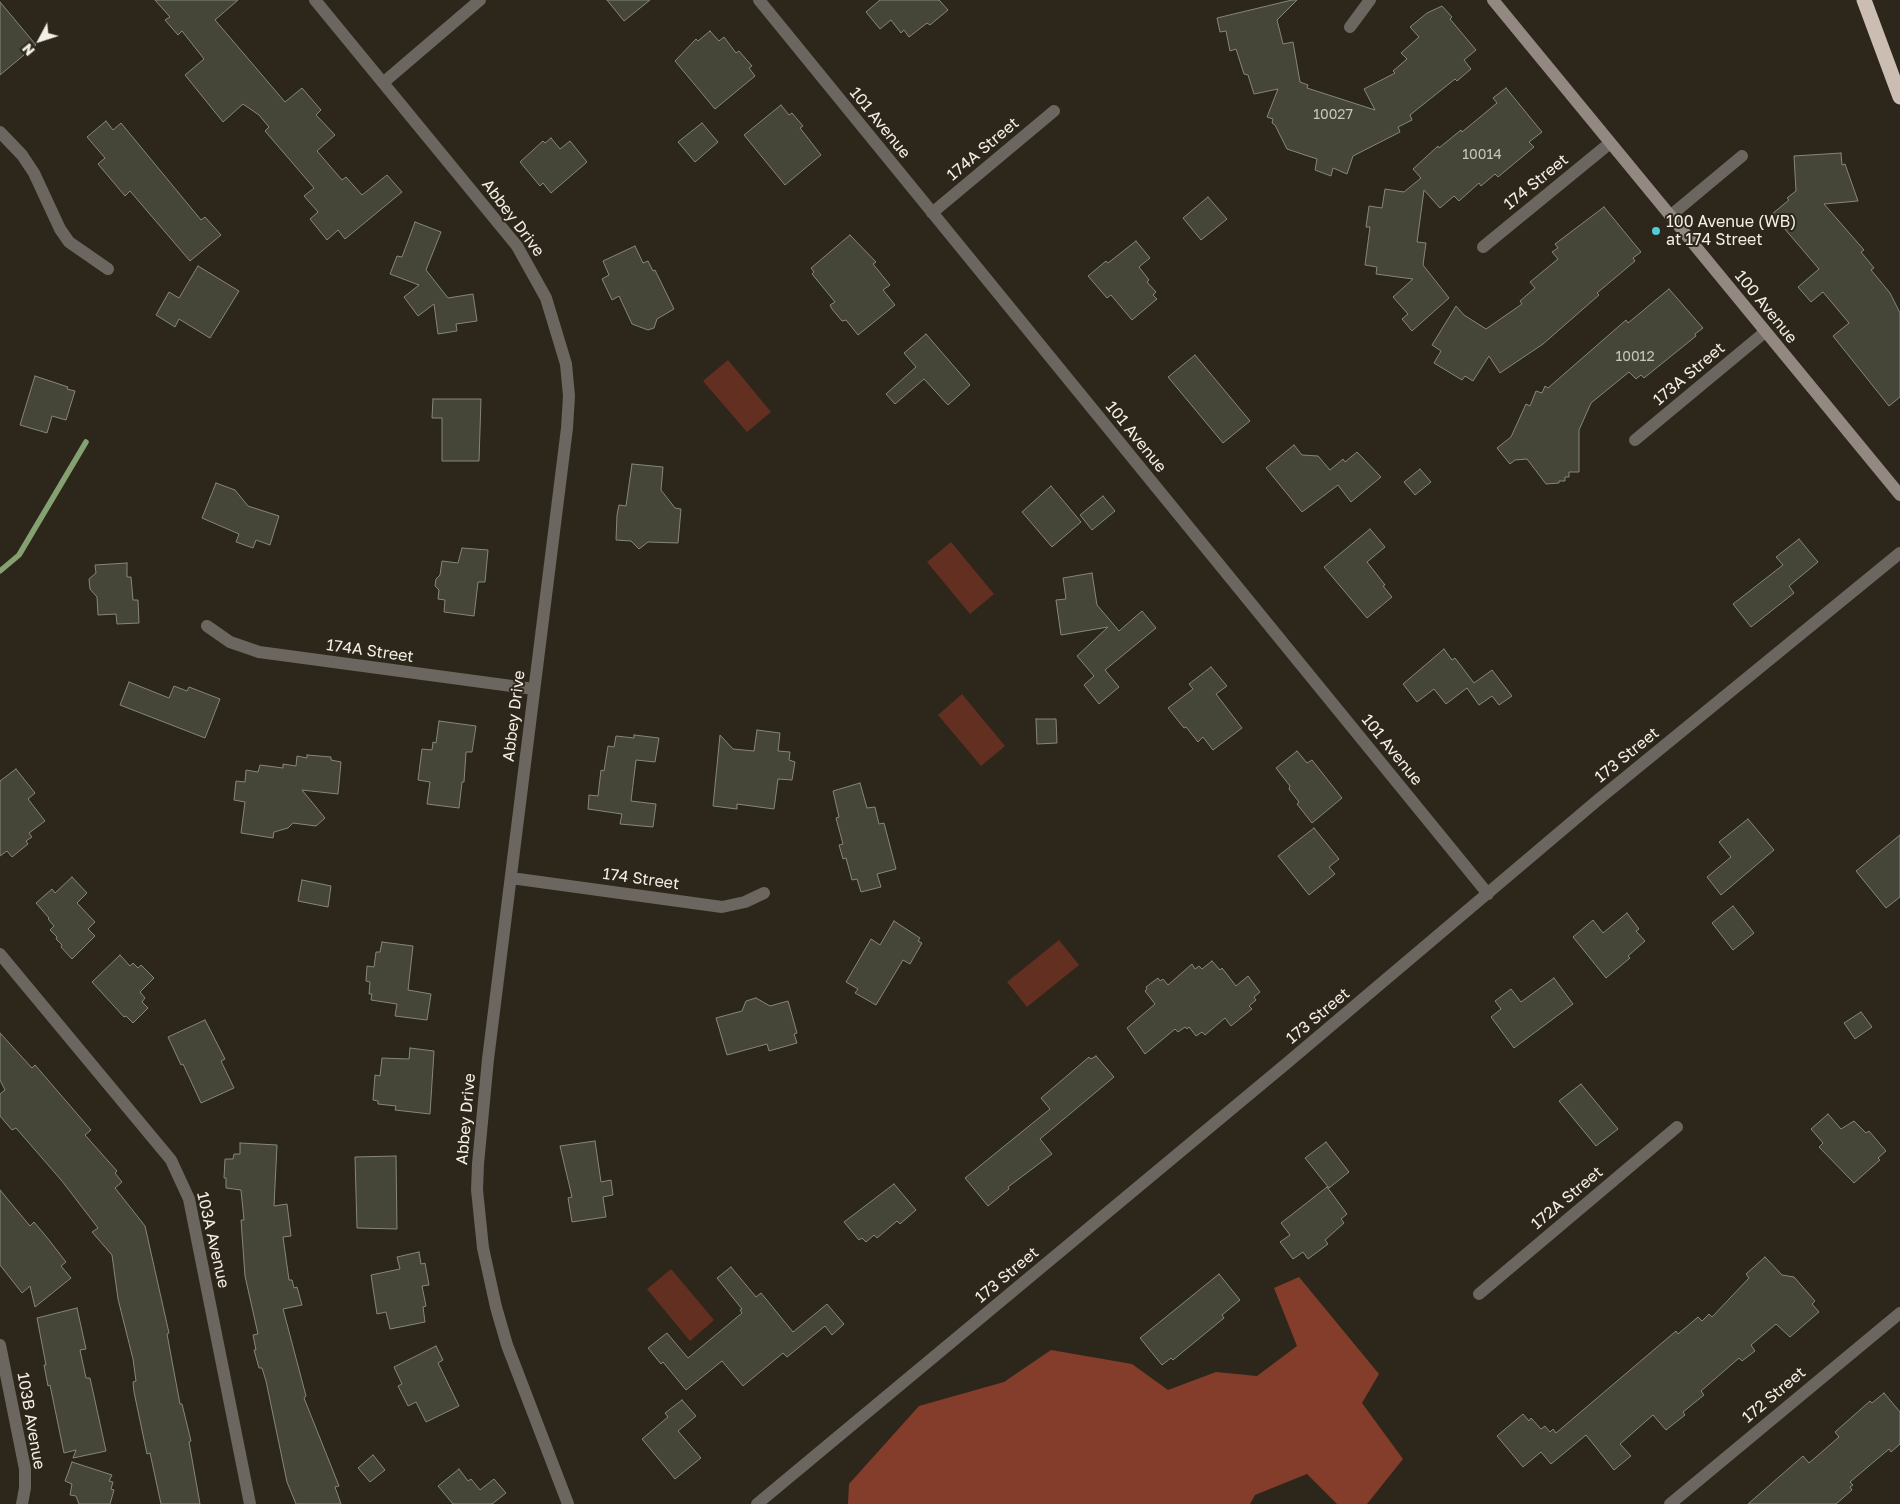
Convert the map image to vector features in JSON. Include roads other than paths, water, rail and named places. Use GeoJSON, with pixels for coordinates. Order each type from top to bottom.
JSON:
{"type":"FeatureCollection","features":[{"type":"Feature","properties":{"kind":"highway"},"geometry":{"type":"LineString","coordinates":[[1864,0],[1900,98]]}},
{"type":"Feature","properties":{"kind":"street","name":"Abbey Drive"},"geometry":{"type":"LineString","coordinates":[[315,0],[517,246],[546,298],[566,364],[569,396],[567,428],[483,1109],[478,1164],[479,1219],[489,1278],[507,1345],[568,1504]]}},
{"type":"Feature","properties":{"kind":"street"},"geometry":{"type":"LineString","coordinates":[[384,82],[480,0]]}},
{"type":"Feature","properties":{"kind":"street","name":"101 Avenue"},"geometry":{"type":"LineString","coordinates":[[759,0],[1488,894]]}},
{"type":"Feature","properties":{"kind":"street"},"geometry":{"type":"LineString","coordinates":[[1350,27],[1370,0]]}},
{"type":"Feature","properties":{"kind":"street","name":"100 Avenue"},"geometry":{"type":"LineString","coordinates":[[1493,0],[1900,495]]}},
{"type":"Feature","properties":{"kind":"street","name":"174A Street"},"geometry":{"type":"LineString","coordinates":[[932,213],[1054,111]]}},
{"type":"Feature","properties":{"kind":"street"},"geometry":{"type":"LineString","coordinates":[[0,132],[22,155],[34,173],[60,229],[69,242],[108,269]]}},
{"type":"Feature","properties":{"kind":"street","name":"174 Street"},"geometry":{"type":"LineString","coordinates":[[1483,247],[1610,143]]}},
{"type":"Feature","properties":{"kind":"street"},"geometry":{"type":"LineString","coordinates":[[1670,216],[1742,156]]}},
{"type":"Feature","properties":{"kind":"street","name":"173A Street"},"geometry":{"type":"LineString","coordinates":[[1635,440],[1765,332]]}},
{"type":"Feature","properties":{"kind":"street","name":"173 Street"},"geometry":{"type":"LineString","coordinates":[[756,1504],[1488,894],[1599,799],[1900,553]]}},
{"type":"Feature","properties":{"kind":"street","name":"174A Street"},"geometry":{"type":"LineString","coordinates":[[207,626],[230,642],[259,652],[534,689]]}},
{"type":"Feature","properties":{"kind":"street","name":"174 Street"},"geometry":{"type":"LineString","coordinates":[[512,878],[722,907],[745,902],[764,893]]}},
{"type":"Feature","properties":{"kind":"street","name":"103A Avenue"},"geometry":{"type":"LineString","coordinates":[[0,954],[171,1160],[190,1200],[250,1504]]}},
{"type":"Feature","properties":{"kind":"street","name":"172A Street"},"geometry":{"type":"LineString","coordinates":[[1479,1294],[1677,1127]]}},
{"type":"Feature","properties":{"kind":"street","name":"172 Street"},"geometry":{"type":"LineString","coordinates":[[1670,1504],[1900,1313]]}},
{"type":"Feature","properties":{"kind":"street","name":"103B Avenue"},"geometry":{"type":"LineString","coordinates":[[0,1344],[25,1469],[25,1488],[22,1504]]}},
{"type":"Feature","properties":{"kind":"waterway"},"geometry":{"type":"LineString","coordinates":[[0,571],[19,555],[86,442]]}},
{"type":"Feature","properties":{"kind":"place","name":"100 Avenue (WB) at 174 Street"},"geometry":{"type":"Point","coordinates":[1656,231]}}]}
